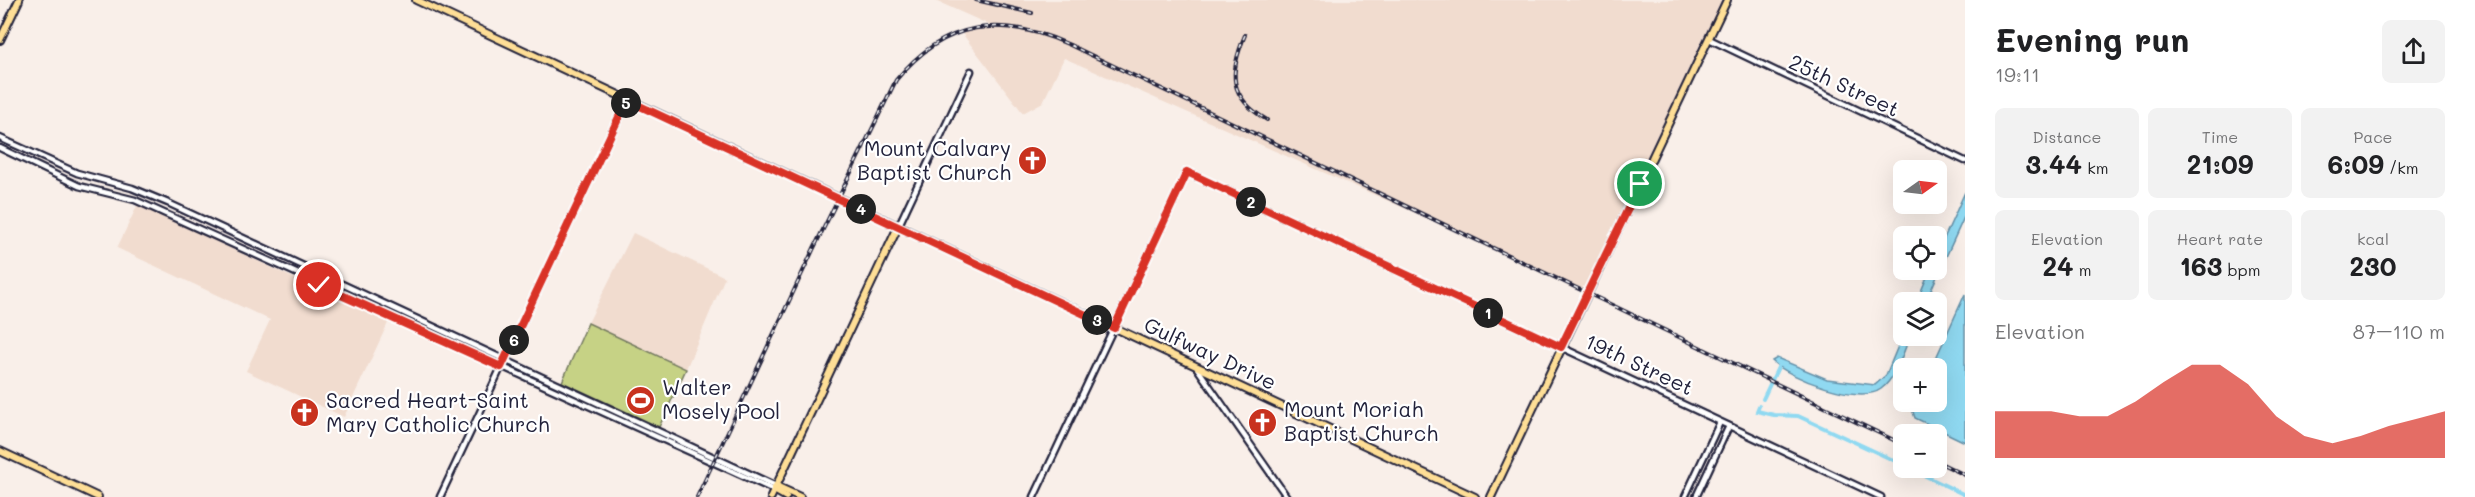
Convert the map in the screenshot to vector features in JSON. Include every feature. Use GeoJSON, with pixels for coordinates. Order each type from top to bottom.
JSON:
{"type":"FeatureCollection","features":[{"type":"Feature","properties":{"kind":"main road"},"geometry":{"type":"LineString","coordinates":[[0,40],[19,0]]}},
{"type":"Feature","properties":{"kind":"main road","name":"Gulfway Drive"},"geometry":{"type":"LineString","coordinates":[[416,0],[1475,497]]}},
{"type":"Feature","properties":{"kind":"main road"},"geometry":{"type":"LineString","coordinates":[[1491,497],[1727,0]]}},
{"type":"Feature","properties":{"kind":"main road"},"geometry":{"type":"LineString","coordinates":[[774,491],[898,226]]}},
{"type":"Feature","properties":{"kind":"main road"},"geometry":{"type":"LineString","coordinates":[[0,451],[98,497]]}},
{"type":"Feature","properties":{"kind":"main road"},"geometry":{"type":"LineString","coordinates":[[774,491],[786,497]]}},
{"type":"Feature","properties":{"kind":"main road"},"geometry":{"type":"LineString","coordinates":[[774,491],[800,497]]}},
{"type":"Feature","properties":{"kind":"street","name":"25th Street"},"geometry":{"type":"LineString","coordinates":[[1709,39],[1965,161]]}},
{"type":"Feature","properties":{"kind":"street"},"geometry":{"type":"LineString","coordinates":[[898,226],[971,71]]}},
{"type":"Feature","properties":{"kind":"street"},"geometry":{"type":"LineString","coordinates":[[440,497],[627,100]]}},
{"type":"Feature","properties":{"kind":"street"},"geometry":{"type":"LineString","coordinates":[[0,138],[77,173],[132,188],[168,202],[505,359],[774,491]]}},
{"type":"Feature","properties":{"kind":"street"},"geometry":{"type":"LineString","coordinates":[[0,148],[79,186],[135,200],[774,491]]}},
{"type":"Feature","properties":{"kind":"street","name":"19th Street"},"geometry":{"type":"LineString","coordinates":[[1114,328],[1187,172],[1881,497]]}},
{"type":"Feature","properties":{"kind":"street"},"geometry":{"type":"LineString","coordinates":[[317,284],[321,274]]}},
{"type":"Feature","properties":{"kind":"street"},"geometry":{"type":"LineString","coordinates":[[1034,497],[1114,328]]}},
{"type":"Feature","properties":{"kind":"street"},"geometry":{"type":"LineString","coordinates":[[1195,365],[1287,497]]}},
{"type":"Feature","properties":{"kind":"street"},"geometry":{"type":"LineString","coordinates":[[1685,497],[1720,422]]}},
{"type":"Feature","properties":{"kind":"street"},"geometry":{"type":"LineString","coordinates":[[1696,497],[1729,426]]}},
{"type":"Feature","properties":{"kind":"shaded area"},"geometry":{"type":"Polygon","coordinates":[[[934,0],[1727,0],[1587,293],[1468,236],[1064,58],[1043,102],[1023,113],[961,32],[992,26],[934,0]]]}},
{"type":"Feature","properties":{"kind":"shaded area"},"geometry":{"type":"Polygon","coordinates":[[[138,204],[388,323],[344,417],[246,371],[270,320],[117,248],[138,204]]]}},
{"type":"Feature","properties":{"kind":"shaded area"},"geometry":{"type":"Polygon","coordinates":[[[633,233],[725,277],[686,369],[588,323],[633,233]]]}},
{"type":"Feature","properties":{"kind":"green space"},"geometry":{"type":"Polygon","coordinates":[[[588,323],[686,369],[659,427],[562,382],[588,323]]]}},
{"type":"Feature","properties":{"kind":"water"},"geometry":{"type":"Polygon","coordinates":[[[1965,192],[1965,215],[1947,255],[1947,232],[1965,192]]]}},
{"type":"Feature","properties":{"kind":"water"},"geometry":{"type":"Polygon","coordinates":[[[1926,280],[1935,280],[1930,292],[1921,292],[1926,280]]]}},
{"type":"Feature","properties":{"kind":"water"},"geometry":{"type":"Polygon","coordinates":[[[1965,294],[1965,442],[1947,433],[1947,424],[1928,424],[1915,418],[1913,412],[1947,412],[1947,358],[1936,358],[1941,346],[1947,346],[1947,334],[1965,294]]]}},
{"type":"Feature","properties":{"kind":"water"},"geometry":{"type":"Polygon","coordinates":[[[1898,346],[1906,346],[1902,358],[1893,358],[1898,346]]]}},
{"type":"Feature","properties":{"kind":"water"},"geometry":{"type":"Polygon","coordinates":[[[1777,358],[1827,379],[1875,385],[1886,375],[1893,358],[1893,375],[1886,384],[1871,393],[1858,394],[1808,382],[1772,361],[1777,358]]]}},
{"type":"Feature","properties":{"kind":"waterway"},"geometry":{"type":"LineString","coordinates":[[1763,399],[1780,363]]}},
{"type":"Feature","properties":{"kind":"waterway"},"geometry":{"type":"LineString","coordinates":[[1759,406],[1757,411],[1774,415],[1798,416],[1893,460]]}},
{"type":"Feature","properties":{"kind":"waterway"},"geometry":{"type":"LineString","coordinates":[[1930,478],[1965,495]]}},
{"type":"Feature","properties":{"kind":"railway"},"geometry":{"type":"LineString","coordinates":[[976,0],[1032,13]]}},
{"type":"Feature","properties":{"kind":"railway"},"geometry":{"type":"LineString","coordinates":[[697,497],[896,80],[915,60],[934,45],[954,34],[976,28],[1021,29],[1070,45],[1893,440]]}},
{"type":"Feature","properties":{"kind":"railway"},"geometry":{"type":"LineString","coordinates":[[1245,35],[1236,61],[1235,83],[1245,102],[1267,120]]}},
{"type":"Feature","properties":{"kind":"railway"},"geometry":{"type":"LineString","coordinates":[[1947,466],[1965,475]]}},
{"type":"Feature","properties":{"kind":"place","name":"Mount Calvary Baptist Church"},"geometry":{"type":"Point","coordinates":[1032,161]}},
{"type":"Feature","properties":{"kind":"place","name":"Walter Mosely Pool"},"geometry":{"type":"Point","coordinates":[641,400]}},
{"type":"Feature","properties":{"kind":"place","name":"Sacred Heart-Saint Mary Catholic Church"},"geometry":{"type":"Point","coordinates":[305,413]}},
{"type":"Feature","properties":{"kind":"place","name":"Mount Moriah Baptist Church"},"geometry":{"type":"Point","coordinates":[1263,422]}},
{"type":"Feature","properties":{"kind":"route"},"geometry":{"type":"LineString","coordinates":[[319,285],[501,367],[627,100],[1114,328],[1187,172],[1561,347],[1640,184]]}}]}
